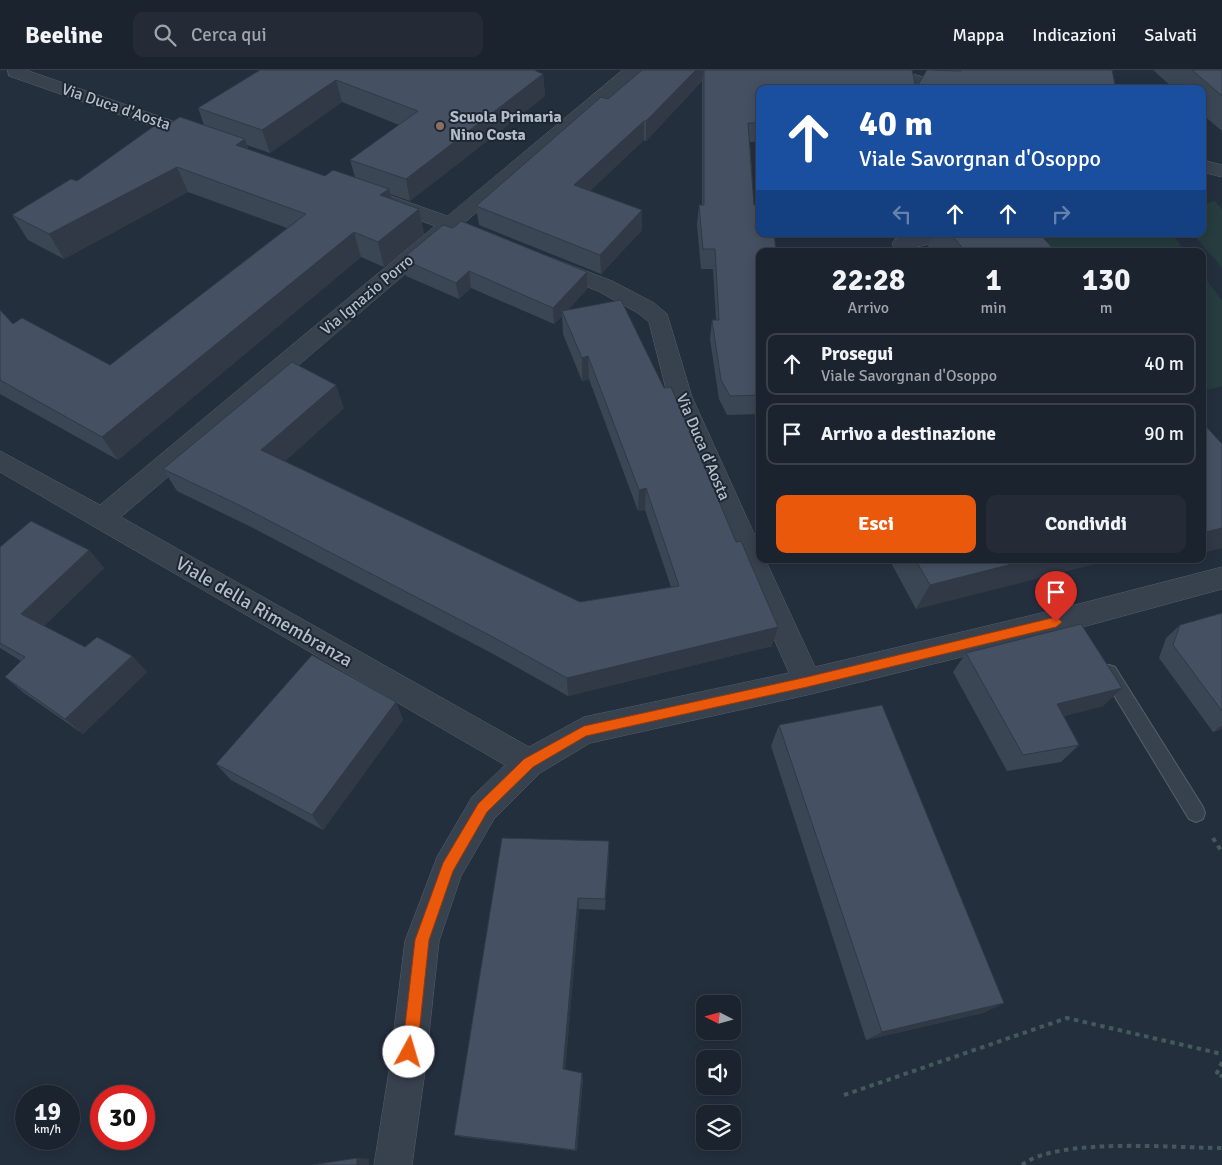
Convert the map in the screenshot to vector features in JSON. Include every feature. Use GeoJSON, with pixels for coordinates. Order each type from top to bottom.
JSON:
{"type":"FeatureCollection","features":[{"type":"Feature","properties":{"kind":"street","name":"Via Ignazio Porro"},"geometry":{"type":"LineString","coordinates":[[100,519],[633,70]]}},
{"type":"Feature","properties":{"kind":"street"},"geometry":{"type":"LineString","coordinates":[[882,70],[932,85]]}},
{"type":"Feature","properties":{"kind":"street","name":"Via Duca d'Aosta"},"geometry":{"type":"LineString","coordinates":[[11,74],[212,141]]}},
{"type":"Feature","properties":{"kind":"street"},"geometry":{"type":"LineString","coordinates":[[185,132],[201,121]]}},
{"type":"Feature","properties":{"kind":"street"},"geometry":{"type":"LineString","coordinates":[[1206,167],[1222,172]]}},
{"type":"Feature","properties":{"kind":"street"},"geometry":{"type":"LineString","coordinates":[[1206,177],[1222,172]]}},
{"type":"Feature","properties":{"kind":"street","name":"Via Duca d'Aosta"},"geometry":{"type":"LineString","coordinates":[[368,195],[451,224],[605,286],[646,308],[658,319],[680,397],[807,682]]}},
{"type":"Feature","properties":{"kind":"street"},"geometry":{"type":"LineString","coordinates":[[902,244],[936,237]]}},
{"type":"Feature","properties":{"kind":"street","name":"Viale della Rimembranza"},"geometry":{"type":"LineString","coordinates":[[1,462],[529,763]]}},
{"type":"Feature","properties":{"kind":"street"},"geometry":{"type":"LineString","coordinates":[[393,1165],[407,1071],[422,940],[448,868],[483,808],[529,763],[584,731],[807,682],[1080,626],[1222,578]]}},
{"type":"Feature","properties":{"kind":"lane"},"geometry":{"type":"LineString","coordinates":[[1101,660],[1196,813]]}},
{"type":"Feature","properties":{"kind":"path"},"geometry":{"type":"LineString","coordinates":[[844,1095],[1067,1018],[1222,1054]]}},
{"type":"Feature","properties":{"kind":"path"},"geometry":{"type":"LineString","coordinates":[[1222,1062],[1216,1075],[1222,1076]]}},
{"type":"Feature","properties":{"kind":"path"},"geometry":{"type":"LineString","coordinates":[[1022,1165],[1032,1156],[1084,1147],[1222,1148]]}},
{"type":"Feature","properties":{"kind":"green space"},"geometry":{"type":"Polygon","coordinates":[[[1215,201],[1222,209],[1222,268],[1196,237],[1206,237],[1206,203],[1215,201]]]}},
{"type":"Feature","properties":{"kind":"green space"},"geometry":{"type":"Polygon","coordinates":[[[1043,237],[1174,237],[1183,248],[1053,248],[1043,237]]]}},
{"type":"Feature","properties":{"kind":"green space"},"geometry":{"type":"Polygon","coordinates":[[[1206,279],[1222,301],[1222,386],[1206,390],[1206,279]]]}},
{"type":"Feature","properties":{"kind":"building"},"geometry":{"type":"Polygon","coordinates":[[[260,70],[534,70],[543,74],[406,179],[350,160],[418,111],[336,80],[262,130],[198,108],[260,70]]]}},
{"type":"Feature","properties":{"kind":"building"},"geometry":{"type":"Polygon","coordinates":[[[642,70],[696,70],[646,121],[574,185],[642,210],[600,255],[476,206],[601,97],[608,99],[642,70]]]}},
{"type":"Feature","properties":{"kind":"building"},"geometry":{"type":"Polygon","coordinates":[[[704,70],[912,70],[915,85],[756,85],[756,123],[748,123],[754,205],[756,205],[756,237],[774,237],[776,248],[756,248],[756,395],[730,396],[721,380],[712,320],[719,320],[715,249],[703,249],[699,205],[704,205],[704,70]]]}},
{"type":"Feature","properties":{"kind":"building"},"geometry":{"type":"Polygon","coordinates":[[[927,70],[1112,70],[1115,85],[918,85],[927,70]]]}},
{"type":"Feature","properties":{"kind":"building"},"geometry":{"type":"Polygon","coordinates":[[[1192,70],[1222,70],[1222,96],[1192,70]]]}},
{"type":"Feature","properties":{"kind":"building"},"geometry":{"type":"Polygon","coordinates":[[[180,117],[245,139],[236,145],[325,176],[333,170],[389,189],[380,195],[419,209],[378,242],[354,232],[102,437],[0,380],[0,310],[13,324],[22,318],[110,365],[306,214],[177,167],[49,234],[12,215],[71,179],[77,181],[164,119],[172,122],[180,117]]]}},
{"type":"Feature","properties":{"kind":"building"},"geometry":{"type":"Polygon","coordinates":[[[461,221],[587,272],[553,308],[469,271],[456,283],[402,259],[443,225],[453,228],[461,221]]]}},
{"type":"Feature","properties":{"kind":"building"},"geometry":{"type":"Polygon","coordinates":[[[953,237],[1043,237],[1052,248],[963,248],[953,237]]]}},
{"type":"Feature","properties":{"kind":"building"},"geometry":{"type":"Polygon","coordinates":[[[621,300],[664,388],[671,387],[736,542],[741,541],[778,627],[567,678],[491,636],[239,505],[163,469],[292,362],[336,385],[261,450],[580,602],[679,586],[646,488],[639,490],[588,356],[582,358],[562,311],[621,300]]]}},
{"type":"Feature","properties":{"kind":"building"},"geometry":{"type":"Polygon","coordinates":[[[1206,426],[1222,444],[1222,528],[1206,532],[1206,426]]]}},
{"type":"Feature","properties":{"kind":"building"},"geometry":{"type":"Polygon","coordinates":[[[31,521],[89,550],[21,614],[85,647],[97,637],[132,656],[65,719],[5,677],[25,657],[0,643],[0,547],[31,521]]]}},
{"type":"Feature","properties":{"kind":"building"},"geometry":{"type":"Polygon","coordinates":[[[917,563],[1016,563],[930,585],[917,563]]]}},
{"type":"Feature","properties":{"kind":"building"},"geometry":{"type":"Polygon","coordinates":[[[1222,613],[1222,711],[1173,645],[1180,625],[1222,613]]]}},
{"type":"Feature","properties":{"kind":"building"},"geometry":{"type":"Polygon","coordinates":[[[1081,624],[1122,688],[1057,704],[1079,745],[1023,755],[966,653],[1081,624]]]}},
{"type":"Feature","properties":{"kind":"building"},"geometry":{"type":"Polygon","coordinates":[[[312,655],[396,702],[312,815],[216,764],[312,655]]]}},
{"type":"Feature","properties":{"kind":"building"},"geometry":{"type":"Polygon","coordinates":[[[882,705],[1004,1003],[882,1032],[779,725],[882,705]]]}},
{"type":"Feature","properties":{"kind":"building"},"geometry":{"type":"Polygon","coordinates":[[[502,838],[609,841],[605,899],[578,898],[563,1069],[582,1073],[575,1150],[454,1135],[502,838]]]}},
{"type":"Feature","properties":{"kind":"building"},"geometry":{"type":"Polygon","coordinates":[[[357,1158],[357,1165],[312,1165],[357,1158]]]}},
{"type":"Feature","properties":{"kind":"place","name":"Scuola Primaria Nino Costa"},"geometry":{"type":"Point","coordinates":[440,126]}},
{"type":"Feature","properties":{"kind":"route"},"geometry":{"type":"LineString","coordinates":[[409,1052],[422,940],[448,868],[483,808],[529,763],[584,731],[807,682],[1056,622]]}}]}
